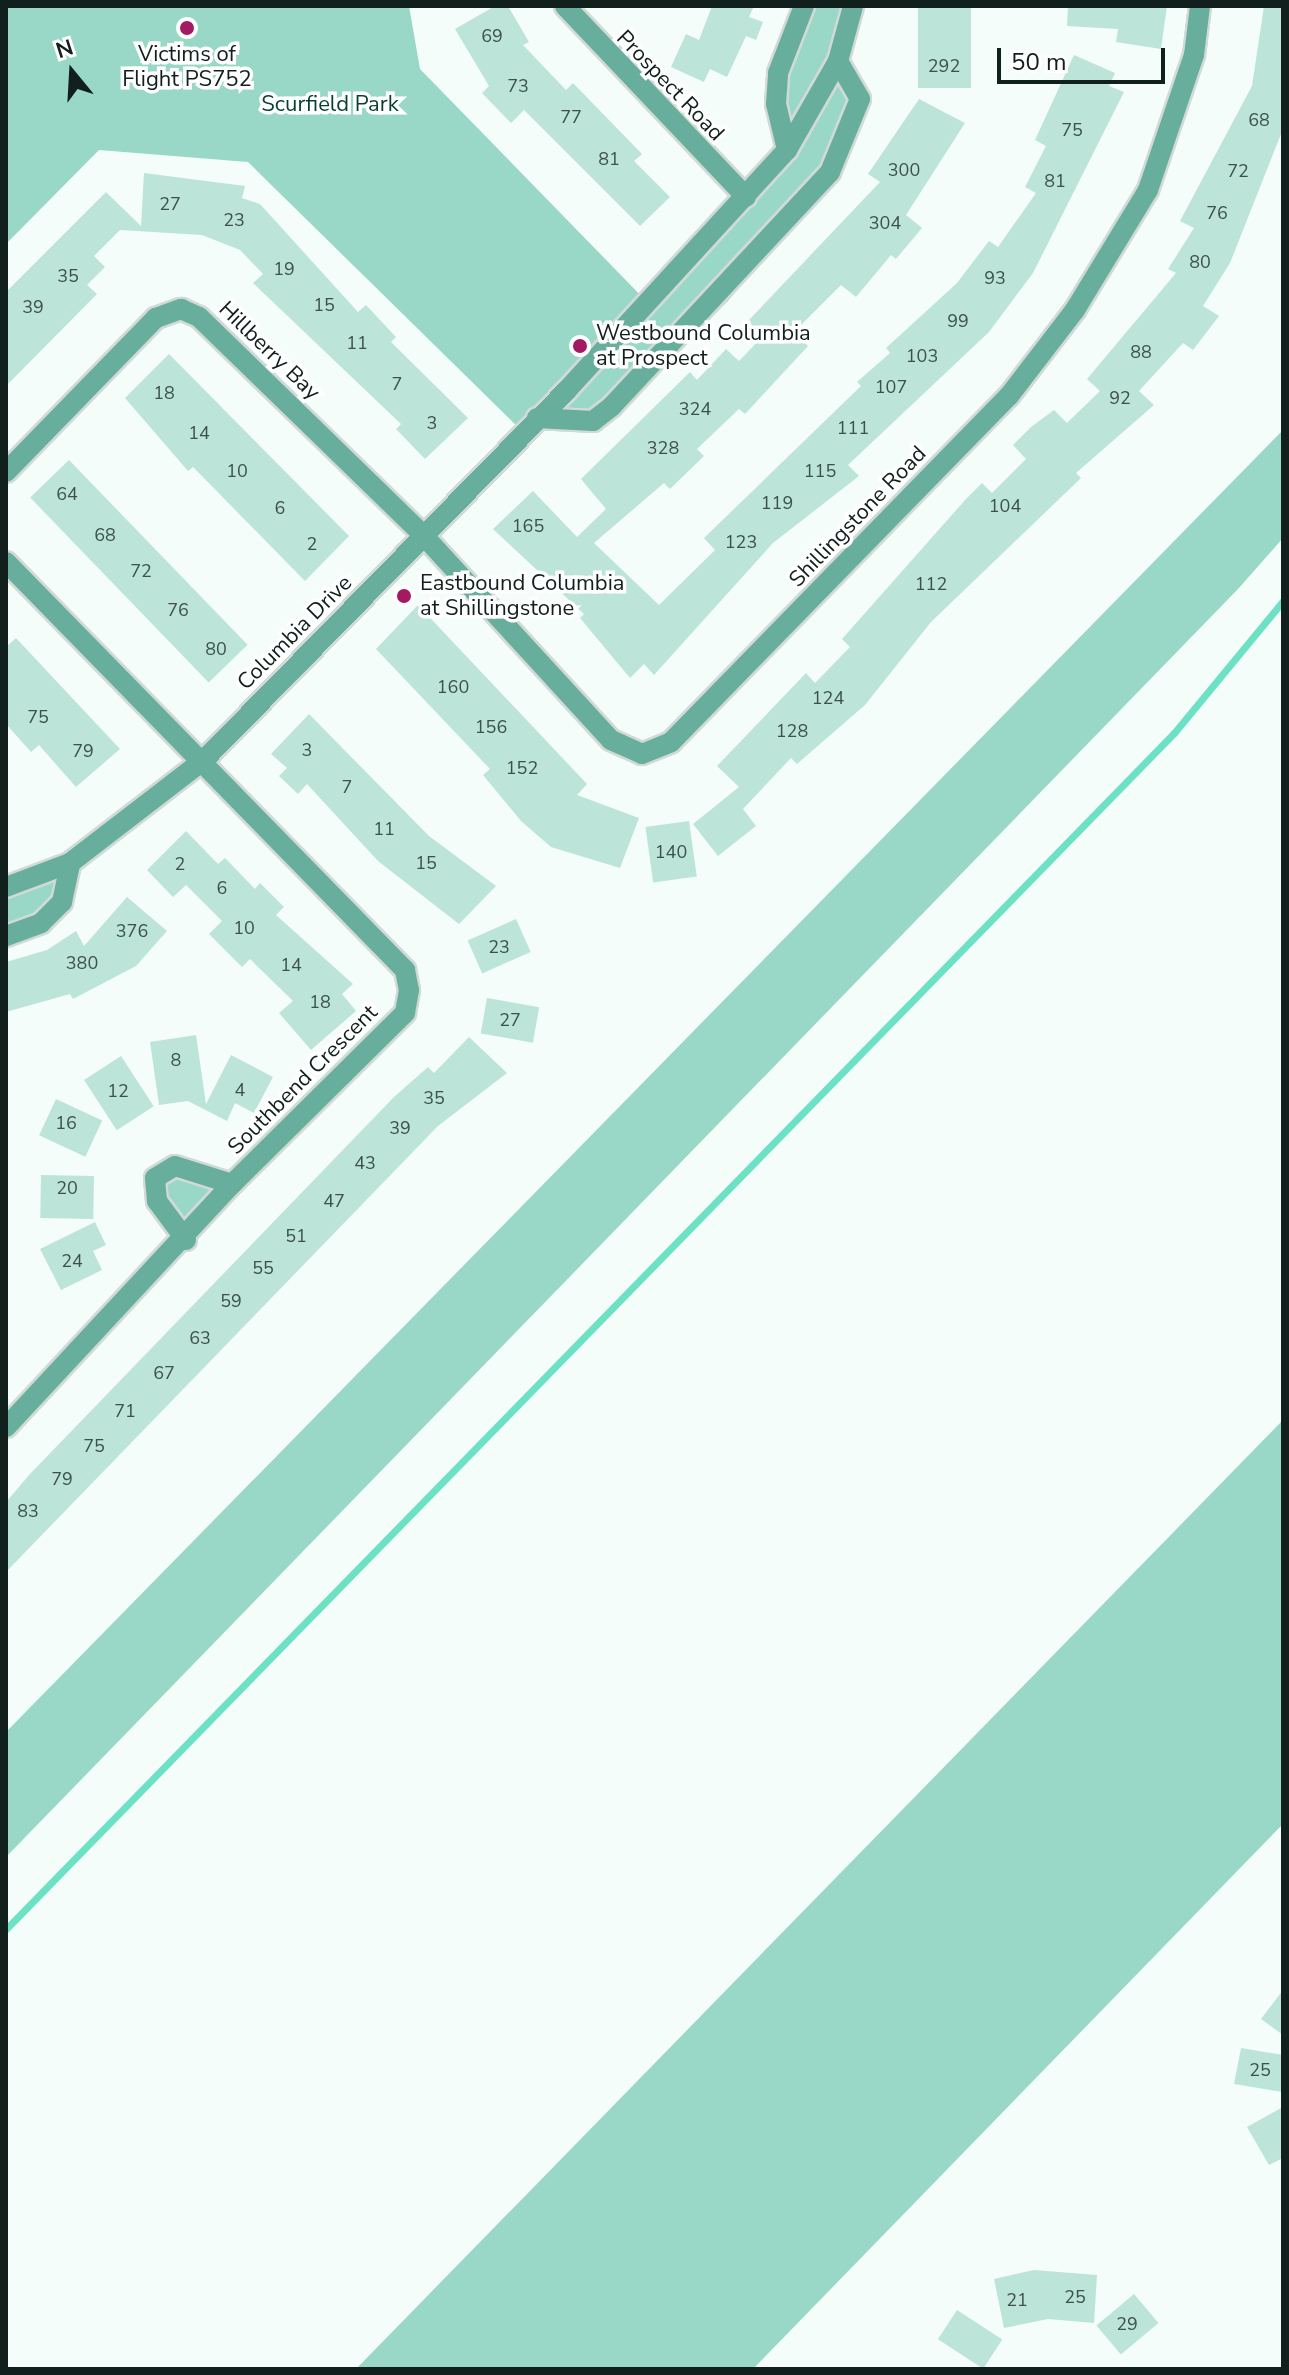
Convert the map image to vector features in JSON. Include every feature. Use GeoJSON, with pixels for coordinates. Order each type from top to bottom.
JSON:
{"type":"FeatureCollection","features":[{"type":"Feature","properties":{"kind":"street","name":"Prospect Road"},"geometry":{"type":"LineString","coordinates":[[565,6],[746,197]]}},
{"type":"Feature","properties":{"kind":"street"},"geometry":{"type":"LineString","coordinates":[[787,150],[776,104],[778,73],[804,6]]}},
{"type":"Feature","properties":{"kind":"street","name":"Columbia Drive"},"geometry":{"type":"LineString","coordinates":[[6,887],[70,863],[205,759],[424,536],[787,150],[838,61],[853,6]]}},
{"type":"Feature","properties":{"kind":"street","name":"Shillingstone Road"},"geometry":{"type":"LineString","coordinates":[[424,536],[611,740],[642,754],[671,742],[1009,396],[1075,310],[1148,190],[1194,55],[1200,6]]}},
{"type":"Feature","properties":{"kind":"street"},"geometry":{"type":"LineString","coordinates":[[537,418],[593,421],[611,407],[791,218],[830,172],[860,99],[838,61]]}},
{"type":"Feature","properties":{"kind":"street","name":"Hillberry Bay"},"geometry":{"type":"LineString","coordinates":[[6,472],[156,318],[181,309],[214,328],[424,536]]}},
{"type":"Feature","properties":{"kind":"street"},"geometry":{"type":"LineString","coordinates":[[6,562],[205,759]]}},
{"type":"Feature","properties":{"kind":"street","name":"Southbend Crescent"},"geometry":{"type":"LineString","coordinates":[[6,1427],[186,1240],[232,1184],[405,1013],[409,990],[405,970],[205,759]]}},
{"type":"Feature","properties":{"kind":"street"},"geometry":{"type":"LineString","coordinates":[[6,936],[41,923],[62,902],[70,863]]}},
{"type":"Feature","properties":{"kind":"street"},"geometry":{"type":"LineString","coordinates":[[186,1240],[157,1201],[155,1178],[175,1166],[232,1184]]}},
{"type":"Feature","properties":{"kind":"green space","name":"Scurfield Park"},"geometry":{"type":"Polygon","coordinates":[[[6,6],[409,6],[420,69],[651,306],[793,150],[776,104],[804,6],[853,6],[838,61],[863,97],[823,180],[728,301],[604,419],[554,405],[525,434],[248,162],[99,150],[6,244],[6,6]]]}},
{"type":"Feature","properties":{"kind":"green space"},"geometry":{"type":"Polygon","coordinates":[[[1283,430],[1283,538],[1238,589],[6,1857],[6,1732],[1283,430]]]}},
{"type":"Feature","properties":{"kind":"green space"},"geometry":{"type":"Polygon","coordinates":[[[70,863],[62,902],[6,936],[6,887],[70,863]]]}},
{"type":"Feature","properties":{"kind":"green space"},"geometry":{"type":"Polygon","coordinates":[[[164,1170],[232,1184],[186,1240],[155,1178],[164,1170]]]}},
{"type":"Feature","properties":{"kind":"green space"},"geometry":{"type":"Polygon","coordinates":[[[1283,1420],[1283,1824],[753,2369],[356,2369],[1283,1420]]]}},
{"type":"Feature","properties":{"kind":"building"},"geometry":{"type":"Polygon","coordinates":[[[495,6],[508,6],[529,42],[523,45],[566,90],[573,83],[642,154],[634,161],[670,197],[640,226],[524,110],[511,123],[482,93],[489,86],[455,29],[495,6]]]}},
{"type":"Feature","properties":{"kind":"building"},"geometry":{"type":"Polygon","coordinates":[[[712,6],[754,6],[749,17],[763,22],[756,40],[746,36],[727,77],[710,69],[704,82],[671,67],[686,34],[699,40],[712,6]]]}},
{"type":"Feature","properties":{"kind":"building"},"geometry":{"type":"Polygon","coordinates":[[[918,6],[971,6],[971,88],[918,88],[918,6]]]}},
{"type":"Feature","properties":{"kind":"building"},"geometry":{"type":"Polygon","coordinates":[[[1068,6],[1167,6],[1161,49],[1116,42],[1118,29],[1067,26],[1068,6]]]}},
{"type":"Feature","properties":{"kind":"building"},"geometry":{"type":"Polygon","coordinates":[[[1264,6],[1283,6],[1283,129],[1230,263],[1203,306],[1219,316],[1193,350],[1183,343],[1139,391],[1154,405],[1076,473],[1081,478],[931,622],[865,705],[797,764],[791,758],[743,809],[756,826],[718,856],[693,824],[739,787],[717,766],[806,673],[815,683],[850,647],[842,639],[982,483],[992,493],[1026,459],[1013,445],[1031,427],[1054,410],[1067,423],[1100,391],[1087,379],[1176,273],[1168,269],[1194,228],[1180,221],[1252,86],[1264,6]]]}},
{"type":"Feature","properties":{"kind":"building"},"geometry":{"type":"Polygon","coordinates":[[[1074,55],[1115,73],[1109,86],[1124,92],[1033,273],[989,332],[848,465],[859,476],[773,543],[654,675],[644,664],[630,678],[580,618],[584,614],[493,529],[533,491],[577,537],[606,509],[581,479],[690,372],[697,380],[726,349],[739,361],[763,336],[748,321],[880,182],[868,174],[919,99],[965,123],[906,215],[922,228],[896,259],[891,255],[856,297],[841,285],[794,332],[808,346],[745,414],[739,409],[697,449],[704,456],[670,489],[664,483],[594,543],[659,605],[715,550],[704,538],[861,386],[857,382],[890,353],[886,348],[957,283],[989,241],[998,247],[1036,193],[1025,187],[1046,146],[1035,140],[1074,55]]]}},
{"type":"Feature","properties":{"kind":"building"},"geometry":{"type":"Polygon","coordinates":[[[144,173],[245,186],[242,198],[260,204],[358,312],[366,305],[396,337],[391,342],[468,418],[425,459],[396,429],[401,424],[253,283],[263,274],[240,250],[202,235],[120,230],[94,256],[105,267],[87,285],[97,294],[6,386],[6,292],[106,192],[141,226],[144,173]]]}},
{"type":"Feature","properties":{"kind":"building"},"geometry":{"type":"Polygon","coordinates":[[[169,354],[349,536],[305,581],[193,467],[188,471],[125,398],[169,354]]]}},
{"type":"Feature","properties":{"kind":"building"},"geometry":{"type":"Polygon","coordinates":[[[69,460],[248,645],[209,682],[30,498],[69,460]]]}},
{"type":"Feature","properties":{"kind":"building"},"geometry":{"type":"Polygon","coordinates":[[[418,605],[587,784],[577,795],[639,818],[620,868],[551,847],[521,821],[483,775],[490,769],[376,649],[418,605]]]}},
{"type":"Feature","properties":{"kind":"building"},"geometry":{"type":"Polygon","coordinates":[[[16,638],[120,749],[76,787],[39,745],[31,752],[6,724],[6,647],[16,638]]]}},
{"type":"Feature","properties":{"kind":"building"},"geometry":{"type":"Polygon","coordinates":[[[309,714],[429,836],[496,886],[459,924],[378,861],[307,784],[298,794],[279,776],[287,768],[271,754],[309,714]]]}},
{"type":"Feature","properties":{"kind":"building"},"geometry":{"type":"Polygon","coordinates":[[[689,821],[697,876],[653,883],[645,827],[689,821]]]}},
{"type":"Feature","properties":{"kind":"building"},"geometry":{"type":"Polygon","coordinates":[[[186,831],[218,864],[225,858],[255,889],[260,883],[284,907],[276,915],[353,984],[342,994],[356,1011],[311,1050],[279,1013],[293,1001],[250,959],[242,967],[209,934],[222,921],[186,885],[173,897],[147,870],[186,831]]]}},
{"type":"Feature","properties":{"kind":"building"},"geometry":{"type":"Polygon","coordinates":[[[127,897],[167,931],[136,966],[73,999],[70,994],[6,1012],[6,962],[47,950],[76,931],[84,946],[127,897]]]}},
{"type":"Feature","properties":{"kind":"building"},"geometry":{"type":"Polygon","coordinates":[[[516,919],[531,952],[482,973],[468,941],[516,919]]]}},
{"type":"Feature","properties":{"kind":"building"},"geometry":{"type":"Polygon","coordinates":[[[487,998],[539,1007],[533,1043],[481,1033],[487,998]]]}},
{"type":"Feature","properties":{"kind":"building"},"geometry":{"type":"Polygon","coordinates":[[[196,1035],[206,1104],[231,1055],[273,1077],[254,1113],[235,1103],[227,1121],[188,1101],[159,1105],[150,1042],[196,1035]]]}},
{"type":"Feature","properties":{"kind":"building"},"geometry":{"type":"Polygon","coordinates":[[[469,1037],[507,1073],[438,1126],[6,1572],[6,1502],[30,1474],[394,1097],[428,1067],[434,1073],[469,1037]]]}},
{"type":"Feature","properties":{"kind":"building"},"geometry":{"type":"Polygon","coordinates":[[[121,1056],[154,1106],[117,1130],[84,1080],[121,1056]]]}},
{"type":"Feature","properties":{"kind":"building"},"geometry":{"type":"Polygon","coordinates":[[[56,1099],[102,1121],[85,1157],[39,1135],[56,1099]]]}},
{"type":"Feature","properties":{"kind":"building"},"geometry":{"type":"Polygon","coordinates":[[[41,1175],[94,1176],[93,1219],[40,1218],[41,1175]]]}},
{"type":"Feature","properties":{"kind":"building"},"geometry":{"type":"Polygon","coordinates":[[[95,1222],[106,1245],[93,1251],[102,1270],[61,1290],[40,1249],[95,1222]]]}},
{"type":"Feature","properties":{"kind":"building"},"geometry":{"type":"Polygon","coordinates":[[[1283,1990],[1283,2035],[1261,2019],[1283,1990]]]}},
{"type":"Feature","properties":{"kind":"building"},"geometry":{"type":"Polygon","coordinates":[[[1241,2048],[1283,2055],[1283,2092],[1234,2084],[1241,2048]]]}},
{"type":"Feature","properties":{"kind":"building"},"geometry":{"type":"Polygon","coordinates":[[[1283,2107],[1283,2158],[1269,2165],[1247,2127],[1283,2107]]]}},
{"type":"Feature","properties":{"kind":"building"},"geometry":{"type":"Polygon","coordinates":[[[1034,2270],[1097,2275],[1094,2323],[1048,2319],[1004,2328],[994,2279],[1034,2270]]]}},
{"type":"Feature","properties":{"kind":"building"},"geometry":{"type":"Polygon","coordinates":[[[1134,2294],[1158,2323],[1121,2355],[1096,2325],[1134,2294]]]}},
{"type":"Feature","properties":{"kind":"building"},"geometry":{"type":"Polygon","coordinates":[[[957,2310],[1002,2339],[983,2369],[938,2339],[957,2310]]]}},
{"type":"Feature","properties":{"kind":"waterway"},"geometry":{"type":"LineString","coordinates":[[6,1929],[1174,733],[1283,601]]}},
{"type":"Feature","properties":{"kind":"place","name":"Victims of Flight PS752"},"geometry":{"type":"Point","coordinates":[187,28]}},
{"type":"Feature","properties":{"kind":"place","name":"Westbound Columbia at Prospect"},"geometry":{"type":"Point","coordinates":[580,346]}},
{"type":"Feature","properties":{"kind":"place","name":"Eastbound Columbia at Shillingstone"},"geometry":{"type":"Point","coordinates":[404,596]}}]}
